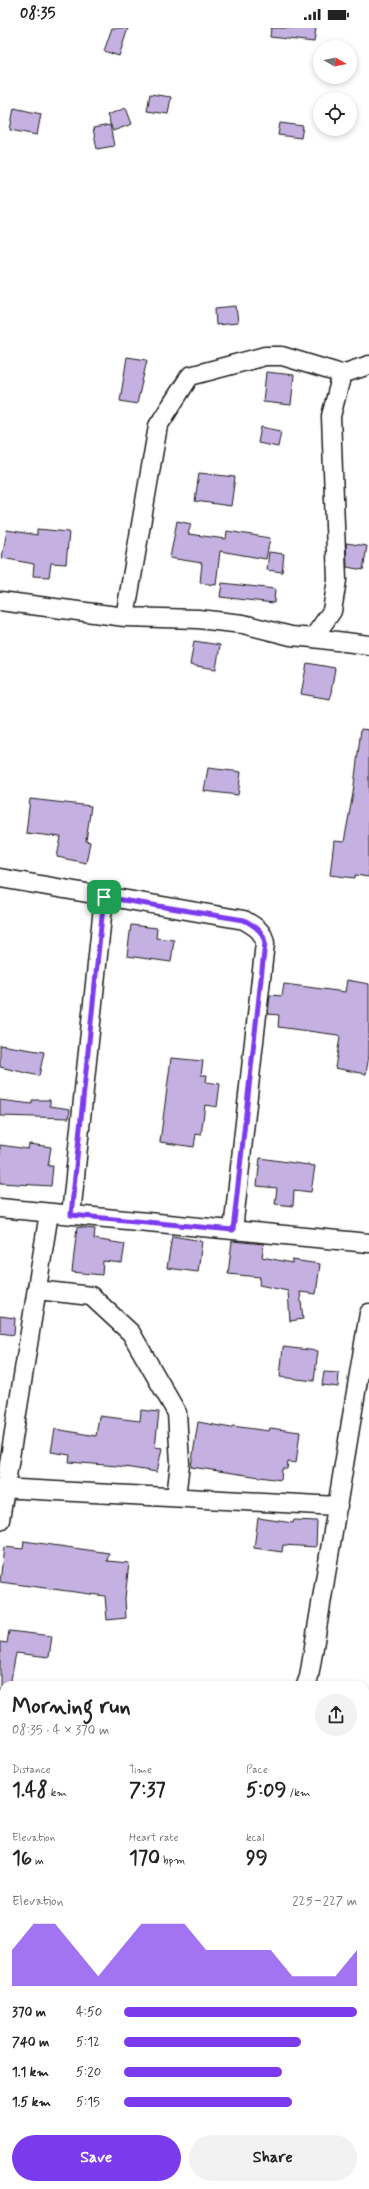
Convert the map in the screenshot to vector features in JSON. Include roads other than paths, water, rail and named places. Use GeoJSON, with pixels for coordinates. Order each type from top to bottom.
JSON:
{"type":"FeatureCollection","features":[{"type":"Feature","properties":{"kind":"street"},"geometry":{"type":"LineString","coordinates":[[125,617],[158,426],[190,376],[264,356],[282,356],[342,374],[369,365]]}},
{"type":"Feature","properties":{"kind":"street"},"geometry":{"type":"LineString","coordinates":[[313,638],[332,611],[337,580],[331,416],[342,374]]}},
{"type":"Feature","properties":{"kind":"street"},"geometry":{"type":"LineString","coordinates":[[0,601],[125,617],[198,619],[243,624],[291,636],[369,645]]}},
{"type":"Feature","properties":{"kind":"street"},"geometry":{"type":"LineString","coordinates":[[0,878],[244,920],[257,927],[264,936],[264,950],[233,1230]]}},
{"type":"Feature","properties":{"kind":"street"},"geometry":{"type":"LineString","coordinates":[[71,1215],[104,897]]}},
{"type":"Feature","properties":{"kind":"street"},"geometry":{"type":"LineString","coordinates":[[0,1208],[369,1243]]}},
{"type":"Feature","properties":{"kind":"street"},"geometry":{"type":"LineString","coordinates":[[0,1520],[3,1488],[49,1213]]}},
{"type":"Feature","properties":{"kind":"street"},"geometry":{"type":"LineString","coordinates":[[37,1290],[91,1296],[131,1333],[177,1413],[180,1463],[176,1497]]}},
{"type":"Feature","properties":{"kind":"street"},"geometry":{"type":"LineString","coordinates":[[308,1681],[338,1506],[369,1313]]}},
{"type":"Feature","properties":{"kind":"street"},"geometry":{"type":"LineString","coordinates":[[3,1488],[338,1506]]}}]}
